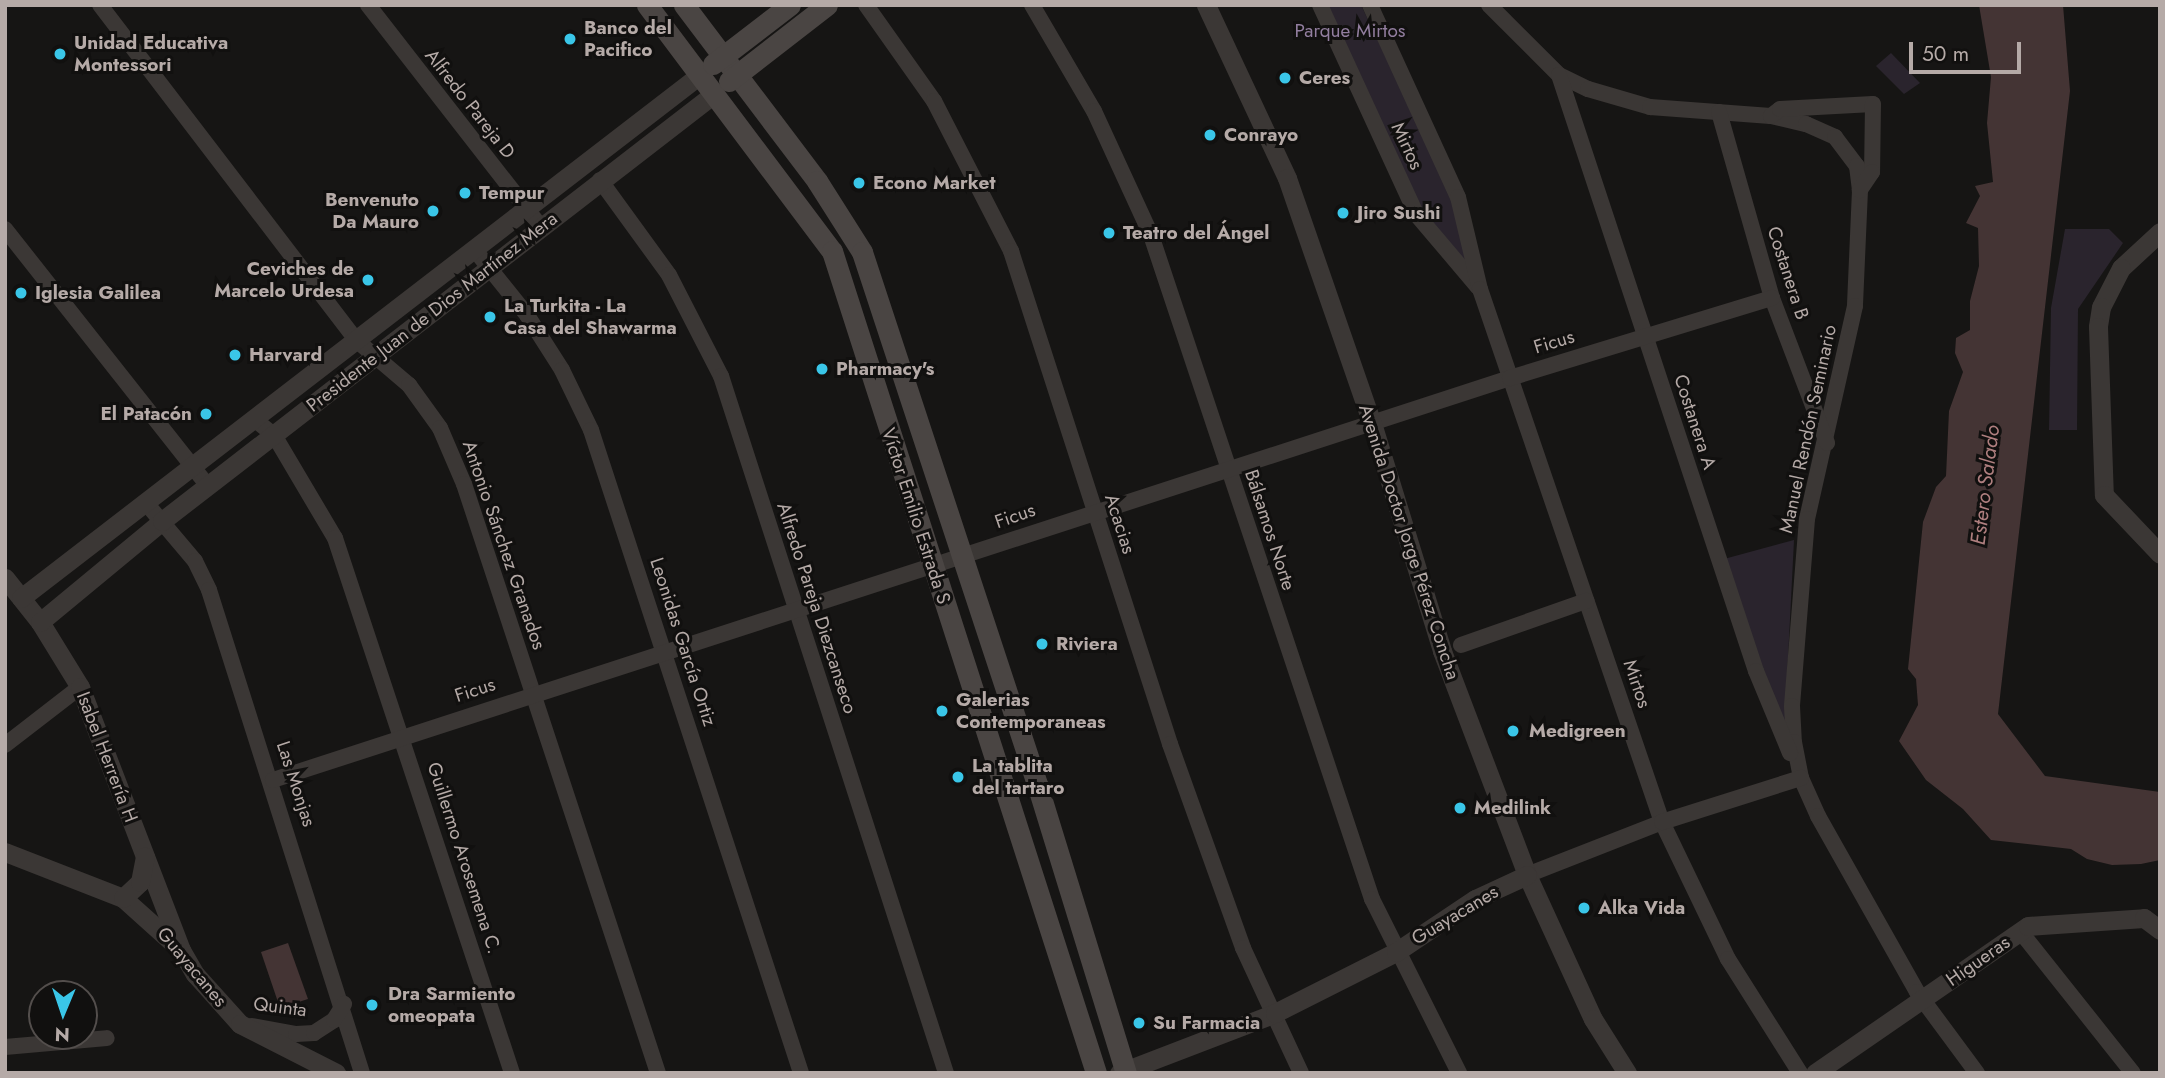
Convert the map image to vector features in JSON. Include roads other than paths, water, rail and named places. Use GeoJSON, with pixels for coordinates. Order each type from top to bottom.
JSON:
{"type":"FeatureCollection","features":[{"type":"Feature","properties":{"kind":"main road","name":"Víctor Emilio Estrada S"},"geometry":{"type":"LineString","coordinates":[[647,5],[712,65],[739,74],[855,235],[1037,784],[1123,1072]]}},
{"type":"Feature","properties":{"kind":"main road"},"geometry":{"type":"LineString","coordinates":[[663,5],[712,65]]}},
{"type":"Feature","properties":{"kind":"main road","name":"Víctor Emilio Estrada S"},"geometry":{"type":"LineString","coordinates":[[684,5],[712,65],[715,93],[823,234],[934,567],[1096,1073]]}},
{"type":"Feature","properties":{"kind":"main road","name":"Presidente Juan de Dios Martínez Mera"},"geometry":{"type":"LineString","coordinates":[[712,65],[790,5]]}},
{"type":"Feature","properties":{"kind":"main road","name":"Presidente Juan de Dios Martínez Mera"},"geometry":{"type":"LineString","coordinates":[[715,93],[827,5]]}},
{"type":"Feature","properties":{"kind":"main road"},"geometry":{"type":"LineString","coordinates":[[850,315],[878,306]]}},
{"type":"Feature","properties":{"kind":"main road"},"geometry":{"type":"LineString","coordinates":[[1007,792],[1037,784]]}},
{"type":"Feature","properties":{"kind":"street","name":"Antonio Sánchez Granados"},"geometry":{"type":"LineString","coordinates":[[100,5],[356,340],[376,353],[409,385],[447,441],[658,1073]]}},
{"type":"Feature","properties":{"kind":"street","name":"Alfredo Pareja D"},"geometry":{"type":"LineString","coordinates":[[368,5],[541,228]]}},
{"type":"Feature","properties":{"kind":"street","name":"Acacias"},"geometry":{"type":"LineString","coordinates":[[866,5],[934,101],[1011,251],[1174,757],[1243,948],[1301,1073]]}},
{"type":"Feature","properties":{"kind":"street","name":"Bálsamos Norte"},"geometry":{"type":"LineString","coordinates":[[1032,5],[1094,111],[1136,198],[1302,699],[1372,899],[1458,1073]]}},
{"type":"Feature","properties":{"kind":"street","name":"Avenida Doctor Jorge Pérez Concha"},"geometry":{"type":"LineString","coordinates":[[1206,5],[1287,178],[1372,423],[1442,651],[1527,875],[1593,1019],[1627,1073]]}},
{"type":"Feature","properties":{"kind":"street","name":"Mirtos"},"geometry":{"type":"LineString","coordinates":[[1320,5],[1416,214],[1480,289]]}},
{"type":"Feature","properties":{"kind":"street","name":"Mirtos"},"geometry":{"type":"LineString","coordinates":[[1370,5],[1458,197],[1480,289],[1662,822],[1728,959],[1800,1073]]}},
{"type":"Feature","properties":{"kind":"street","name":"Manuel Rendón Seminario"},"geometry":{"type":"LineString","coordinates":[[1489,5],[1559,75],[1634,104],[1771,116],[1816,127],[1843,144],[1857,166],[1860,190],[1855,306],[1827,443],[1807,519],[1792,706],[1801,778],[1922,1000],[1977,1073]]}},
{"type":"Feature","properties":{"kind":"street","name":"Presidente Juan de Dios Martínez Mera"},"geometry":{"type":"LineString","coordinates":[[21,598],[712,65]]}},
{"type":"Feature","properties":{"kind":"street","name":"Costanera A"},"geometry":{"type":"LineString","coordinates":[[1559,75],[1756,671],[1801,778]]}},
{"type":"Feature","properties":{"kind":"street","name":"Presidente Juan de Dios Martínez Mera"},"geometry":{"type":"LineString","coordinates":[[40,622],[162,521],[376,353],[715,93]]}},
{"type":"Feature","properties":{"kind":"street"},"geometry":{"type":"LineString","coordinates":[[1771,116],[1780,109],[1873,104],[1872,172],[1860,190]]}},
{"type":"Feature","properties":{"kind":"street","name":"Costanera B"},"geometry":{"type":"LineString","coordinates":[[1719,112],[1772,298],[1827,443]]}},
{"type":"Feature","properties":{"kind":"street","name":"Alfredo Pareja Diezcanseco"},"geometry":{"type":"LineString","coordinates":[[600,180],[669,275],[721,376],[946,1073]]}},
{"type":"Feature","properties":{"kind":"street"},"geometry":{"type":"LineString","coordinates":[[5,229],[208,486]]}},
{"type":"Feature","properties":{"kind":"street"},"geometry":{"type":"LineString","coordinates":[[2160,232],[2121,268],[2101,307],[2098,327],[2104,495],[2160,554]]}},
{"type":"Feature","properties":{"kind":"street","name":"Leonidas García Ortiz"},"geometry":{"type":"LineString","coordinates":[[474,249],[562,370],[591,430],[801,1073]]}},
{"type":"Feature","properties":{"kind":"street","name":"Ficus"},"geometry":{"type":"LineString","coordinates":[[272,780],[664,650],[934,567],[1094,512],[1510,377],[1772,298]]}},
{"type":"Feature","properties":{"kind":"street"},"geometry":{"type":"LineString","coordinates":[[254,419],[274,435]]}},
{"type":"Feature","properties":{"kind":"street","name":"Guillermo Arosemena C."},"geometry":{"type":"LineString","coordinates":[[274,435],[335,538],[512,1073]]}},
{"type":"Feature","properties":{"kind":"street"},"geometry":{"type":"LineString","coordinates":[[146,503],[162,521]]}},
{"type":"Feature","properties":{"kind":"street","name":"Las Monjas"},"geometry":{"type":"LineString","coordinates":[[162,521],[195,561],[209,590],[344,1004],[362,1073]]}},
{"type":"Feature","properties":{"kind":"street","name":"Isabel Herrería H"},"geometry":{"type":"LineString","coordinates":[[5,578],[40,622],[80,687],[181,950]]}},
{"type":"Feature","properties":{"kind":"street"},"geometry":{"type":"LineString","coordinates":[[1461,645],[1586,601]]}},
{"type":"Feature","properties":{"kind":"street"},"geometry":{"type":"LineString","coordinates":[[5,745],[80,687]]}},
{"type":"Feature","properties":{"kind":"street","name":"Guayacanes"},"geometry":{"type":"LineString","coordinates":[[1123,1072],[1275,1013],[1396,952],[1475,899],[1527,875],[1662,822],[1801,778]]}},
{"type":"Feature","properties":{"kind":"street","name":"Guayacanes"},"geometry":{"type":"LineString","coordinates":[[5,852],[123,898],[181,950],[195,974],[240,1024],[336,1073]]}},
{"type":"Feature","properties":{"kind":"street"},"geometry":{"type":"LineString","coordinates":[[123,898],[140,882],[145,856]]}},
{"type":"Feature","properties":{"kind":"street","name":"Higueras"},"geometry":{"type":"LineString","coordinates":[[1815,1073],[2035,923],[2144,918],[2160,930]]}},
{"type":"Feature","properties":{"kind":"street"},"geometry":{"type":"LineString","coordinates":[[2020,931],[2133,1073]]}},
{"type":"Feature","properties":{"kind":"street","name":"Quinta"},"geometry":{"type":"LineString","coordinates":[[240,1024],[296,1034],[314,1032],[334,1020],[344,1004]]}},
{"type":"Feature","properties":{"kind":"street"},"geometry":{"type":"LineString","coordinates":[[5,1047],[107,1038]]}},
{"type":"Feature","properties":{"kind":"water","name":"Estero Salado"},"geometry":{"type":"Polygon","coordinates":[[[1979,5],[2063,5],[2070,91],[1998,714],[2045,776],[2160,792],[2160,860],[2141,864],[2112,865],[2087,859],[2071,849],[1991,840],[1963,809],[1926,780],[1899,741],[1918,705],[1916,679],[1908,669],[1923,522],[1936,487],[1946,476],[1949,411],[1963,372],[1955,353],[1956,338],[1970,330],[1970,301],[1979,266],[1978,228],[1966,223],[1980,196],[1975,186],[1993,182],[1987,123],[1991,77],[1979,5]]]}},
{"type":"Feature","properties":{"kind":"water"},"geometry":{"type":"Polygon","coordinates":[[[288,943],[308,999],[280,1008],[261,952],[288,943]]]}},
{"type":"Feature","properties":{"kind":"place","name":"Banco del Pacifico"},"geometry":{"type":"Point","coordinates":[570,39]}},
{"type":"Feature","properties":{"kind":"place","name":"Unidad Educativa Montessori"},"geometry":{"type":"Point","coordinates":[60,54]}},
{"type":"Feature","properties":{"kind":"place","name":"Ceres"},"geometry":{"type":"Point","coordinates":[1285,78]}},
{"type":"Feature","properties":{"kind":"place","name":"Conrayo"},"geometry":{"type":"Point","coordinates":[1210,135]}},
{"type":"Feature","properties":{"kind":"place","name":"Econo Market"},"geometry":{"type":"Point","coordinates":[859,183]}},
{"type":"Feature","properties":{"kind":"place","name":"Tempur"},"geometry":{"type":"Point","coordinates":[465,193]}},
{"type":"Feature","properties":{"kind":"place","name":"Benvenuto Da Mauro"},"geometry":{"type":"Point","coordinates":[433,211]}},
{"type":"Feature","properties":{"kind":"place","name":"Jiro Sushi"},"geometry":{"type":"Point","coordinates":[1343,213]}},
{"type":"Feature","properties":{"kind":"place","name":"Teatro del Ángel"},"geometry":{"type":"Point","coordinates":[1109,233]}},
{"type":"Feature","properties":{"kind":"place","name":"Ceviches de Marcelo Urdesa"},"geometry":{"type":"Point","coordinates":[368,280]}},
{"type":"Feature","properties":{"kind":"place","name":"Iglesia Galilea"},"geometry":{"type":"Point","coordinates":[21,293]}},
{"type":"Feature","properties":{"kind":"place","name":"La Turkita - La Casa del Shawarma"},"geometry":{"type":"Point","coordinates":[490,317]}},
{"type":"Feature","properties":{"kind":"place","name":"Harvard"},"geometry":{"type":"Point","coordinates":[235,355]}},
{"type":"Feature","properties":{"kind":"place","name":"Pharmacy's"},"geometry":{"type":"Point","coordinates":[822,369]}},
{"type":"Feature","properties":{"kind":"place","name":"El Patacón"},"geometry":{"type":"Point","coordinates":[206,414]}},
{"type":"Feature","properties":{"kind":"place","name":"Riviera"},"geometry":{"type":"Point","coordinates":[1042,644]}},
{"type":"Feature","properties":{"kind":"place","name":"Galerias Contemporaneas"},"geometry":{"type":"Point","coordinates":[942,711]}},
{"type":"Feature","properties":{"kind":"place","name":"Medigreen"},"geometry":{"type":"Point","coordinates":[1513,731]}},
{"type":"Feature","properties":{"kind":"place","name":"La tablita del tartaro"},"geometry":{"type":"Point","coordinates":[958,777]}},
{"type":"Feature","properties":{"kind":"place","name":"Medilink"},"geometry":{"type":"Point","coordinates":[1460,808]}},
{"type":"Feature","properties":{"kind":"place","name":"Alka Vida"},"geometry":{"type":"Point","coordinates":[1584,908]}},
{"type":"Feature","properties":{"kind":"place","name":"Dra Sarmiento omeopata"},"geometry":{"type":"Point","coordinates":[372,1005]}},
{"type":"Feature","properties":{"kind":"place","name":"Su Farmacia"},"geometry":{"type":"Point","coordinates":[1139,1023]}},
{"type":"Feature","properties":{"kind":"park label","name":"Parque Mirtos"},"geometry":{"type":"Point","coordinates":[1350,31]}}]}
